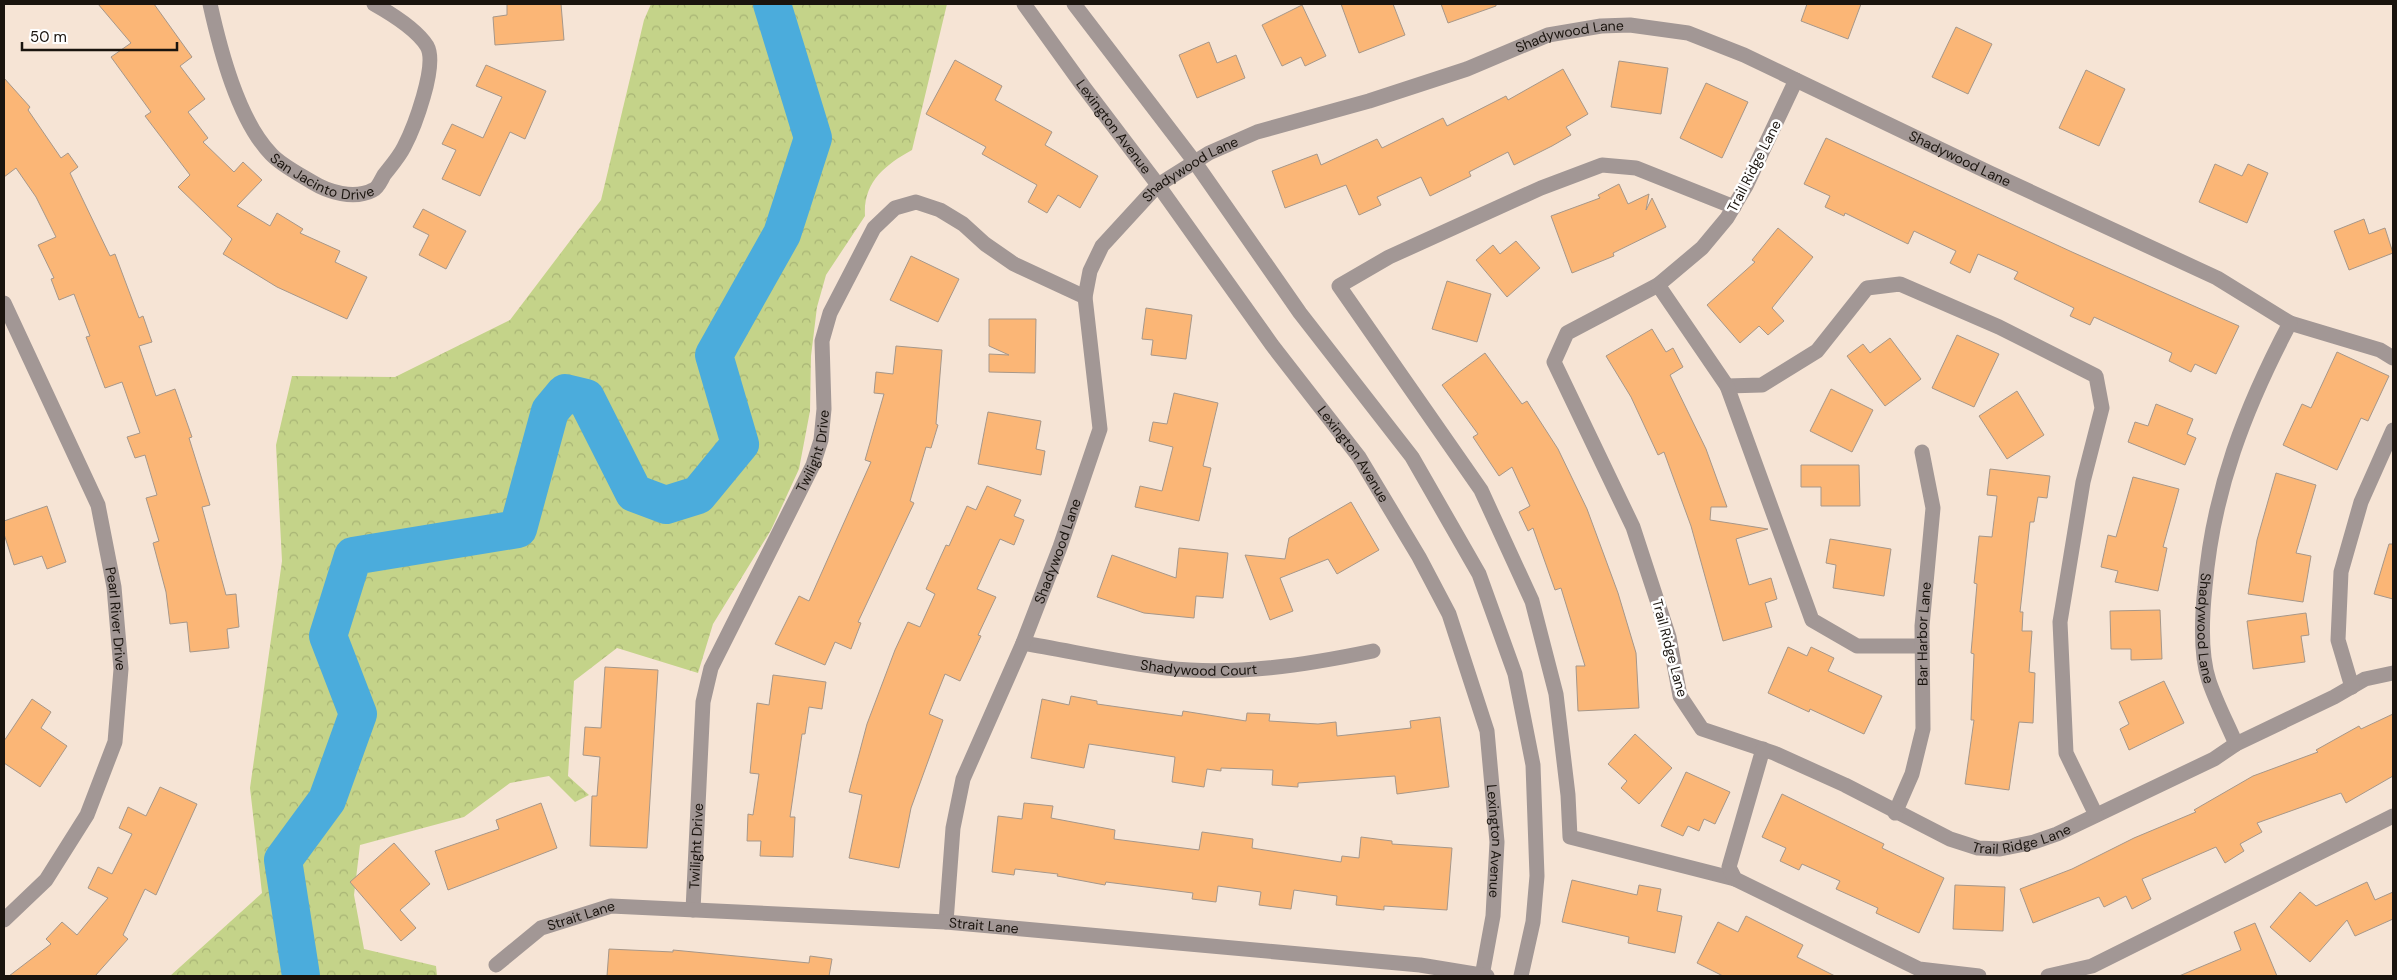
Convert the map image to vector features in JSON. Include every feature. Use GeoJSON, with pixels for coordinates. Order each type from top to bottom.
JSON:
{"type":"FeatureCollection","features":[{"type":"Feature","properties":{"kind":"street","name":"San Jacinto Drive"},"geometry":{"type":"LineString","coordinates":[[210,4],[220,46],[238,97],[256,135],[271,155],[323,189],[340,194],[361,194],[374,190],[404,148],[427,84],[431,61],[427,46],[396,17],[374,4]]}},
{"type":"Feature","properties":{"kind":"street","name":"Lexington Avenue"},"geometry":{"type":"LineString","coordinates":[[1024,4],[1082,86],[1158,185],[1272,345],[1359,457],[1419,557],[1449,614],[1486,731],[1496,834],[1493,916],[1482,976]]}},
{"type":"Feature","properties":{"kind":"street"},"geometry":{"type":"LineString","coordinates":[[1074,4],[1194,161],[1300,313],[1412,457],[1479,574],[1515,674],[1533,765],[1537,876],[1533,922],[1521,976]]}},
{"type":"Feature","properties":{"kind":"street","name":"Shadywood Lane"},"geometry":{"type":"LineString","coordinates":[[946,922],[953,828],[963,779],[1023,643],[1060,548],[1100,429],[1085,297],[1090,272],[1102,246],[1158,185],[1194,161],[1257,132],[1369,101],[1467,69],[1548,35],[1601,26],[1630,25],[1688,33],[1744,55],[1990,174],[2217,278],[2290,323],[2252,399],[2235,442],[2219,495],[2208,551],[2201,622],[2209,680],[2236,744]]}},
{"type":"Feature","properties":{"kind":"street","name":"Trail Ridge Lane"},"geometry":{"type":"LineString","coordinates":[[1796,80],[1746,186],[1734,207],[1702,248],[1658,285],[1568,333],[1554,362],[1633,526],[1669,637],[1680,696],[1702,729],[1763,749],[1845,785],[1896,813],[1950,839],[1978,848],[2000,849],[2034,842],[2096,815],[2214,759],[2236,744],[2365,679],[2393,673]]}},
{"type":"Feature","properties":{"kind":"street"},"geometry":{"type":"LineString","coordinates":[[1734,207],[1636,168],[1602,165],[1541,188],[1389,257],[1339,286],[1481,490],[1532,601],[1556,694],[1568,794],[1570,837],[1735,879],[1919,969],[1979,976]]}},
{"type":"Feature","properties":{"kind":"street","name":"Twilight Drive"},"geometry":{"type":"LineString","coordinates":[[693,910],[702,702],[711,668],[813,465],[821,440],[824,409],[822,341],[830,313],[874,228],[895,208],[916,202],[940,210],[964,224],[985,244],[1014,264],[1085,297]]}},
{"type":"Feature","properties":{"kind":"street"},"geometry":{"type":"LineString","coordinates":[[1727,386],[1762,385],[1817,350],[1867,288],[1900,284],[1999,327],[2096,376],[2102,408],[2083,482],[2060,622],[2066,753],[2096,815]]}},
{"type":"Feature","properties":{"kind":"street"},"geometry":{"type":"LineString","coordinates":[[1658,285],[1727,386],[1812,620],[1857,646],[1922,646]]}},
{"type":"Feature","properties":{"kind":"street","name":"Pearl River Drive"},"geometry":{"type":"LineString","coordinates":[[4,304],[9,328],[59,417],[98,505],[114,587],[121,669],[115,742],[87,815],[46,880],[4,920]]}},
{"type":"Feature","properties":{"kind":"street"},"geometry":{"type":"LineString","coordinates":[[2290,323],[2380,350],[2393,358]]}},
{"type":"Feature","properties":{"kind":"street"},"geometry":{"type":"LineString","coordinates":[[2352,686],[2338,640],[2341,572],[2361,502],[2393,430]]}},
{"type":"Feature","properties":{"kind":"street","name":"Bar Harbor Lane"},"geometry":{"type":"LineString","coordinates":[[1896,813],[1912,774],[1923,729],[1922,626],[1933,508],[1922,452]]}},
{"type":"Feature","properties":{"kind":"street","name":"Shadywood Court"},"geometry":{"type":"LineString","coordinates":[[1023,643],[1167,668],[1237,670],[1312,664],[1373,651]]}},
{"type":"Feature","properties":{"kind":"street"},"geometry":{"type":"LineString","coordinates":[[1735,879],[1729,867],[1763,749]]}},
{"type":"Feature","properties":{"kind":"street"},"geometry":{"type":"LineString","coordinates":[[2048,976],[2092,966],[2393,816]]}},
{"type":"Feature","properties":{"kind":"street","name":"Strait Lane"},"geometry":{"type":"LineString","coordinates":[[496,965],[541,928],[611,906],[946,922],[1411,964],[1487,976]]}},
{"type":"Feature","properties":{"kind":"green space"},"geometry":{"type":"Polygon","coordinates":[[[651,4],[947,4],[912,150],[893,162],[872,184],[865,204],[865,216],[826,275],[817,307],[811,356],[810,411],[799,469],[771,530],[713,624],[698,673],[617,648],[574,681],[568,776],[589,795],[575,802],[549,776],[510,783],[464,817],[360,845],[354,895],[364,949],[436,966],[437,976],[170,976],[262,893],[250,788],[282,561],[276,445],[292,376],[395,377],[510,320],[601,200],[644,20],[651,4]]]}},
{"type":"Feature","properties":{"kind":"building"},"geometry":{"type":"Polygon","coordinates":[[[98,4],[154,4],[192,57],[180,66],[205,99],[188,112],[208,138],[203,142],[234,172],[243,162],[262,180],[237,206],[270,226],[277,213],[303,229],[300,233],[340,251],[335,262],[367,277],[347,319],[277,287],[223,254],[232,239],[178,187],[190,175],[145,116],[151,112],[111,57],[131,43],[98,4]]]}},
{"type":"Feature","properties":{"kind":"building"},"geometry":{"type":"Polygon","coordinates":[[[507,4],[561,4],[564,40],[495,45],[493,17],[507,15],[507,4]]]}},
{"type":"Feature","properties":{"kind":"building"},"geometry":{"type":"Polygon","coordinates":[[[1341,4],[1393,4],[1405,35],[1359,53],[1341,4]]]}},
{"type":"Feature","properties":{"kind":"building"},"geometry":{"type":"Polygon","coordinates":[[[1441,4],[1496,4],[1496,6],[1448,23],[1441,4]]]}},
{"type":"Feature","properties":{"kind":"building"},"geometry":{"type":"Polygon","coordinates":[[[1807,4],[1861,4],[1848,39],[1801,21],[1807,4]]]}},
{"type":"Feature","properties":{"kind":"building"},"geometry":{"type":"Polygon","coordinates":[[[1302,5],[1326,56],[1305,66],[1301,57],[1282,66],[1262,25],[1302,5]]]}},
{"type":"Feature","properties":{"kind":"building"},"geometry":{"type":"Polygon","coordinates":[[[1956,27],[1992,44],[1968,94],[1932,77],[1956,27]]]}},
{"type":"Feature","properties":{"kind":"building"},"geometry":{"type":"Polygon","coordinates":[[[1209,42],[1217,63],[1236,55],[1245,78],[1197,98],[1179,55],[1209,42]]]}},
{"type":"Feature","properties":{"kind":"building"},"geometry":{"type":"Polygon","coordinates":[[[955,60],[1002,86],[995,100],[1052,132],[1045,145],[1098,176],[1080,208],[1058,195],[1047,213],[1028,202],[1037,185],[982,154],[986,147],[926,114],[955,60]]]}},
{"type":"Feature","properties":{"kind":"building"},"geometry":{"type":"Polygon","coordinates":[[[1619,61],[1668,68],[1661,114],[1611,107],[1619,61]]]}},
{"type":"Feature","properties":{"kind":"building"},"geometry":{"type":"Polygon","coordinates":[[[486,65],[546,91],[525,139],[510,132],[480,196],[442,179],[456,150],[442,144],[452,124],[483,138],[502,97],[476,86],[486,65]]]}},
{"type":"Feature","properties":{"kind":"building"},"geometry":{"type":"Polygon","coordinates":[[[1563,69],[1588,114],[1566,127],[1571,135],[1514,165],[1508,152],[1469,172],[1471,176],[1430,196],[1421,177],[1377,197],[1381,205],[1359,215],[1346,185],[1285,208],[1272,171],[1317,154],[1321,165],[1377,139],[1382,148],[1443,118],[1447,126],[1506,96],[1508,100],[1563,69]]]}},
{"type":"Feature","properties":{"kind":"building"},"geometry":{"type":"Polygon","coordinates":[[[2086,70],[2125,89],[2099,146],[2059,128],[2086,70]]]}},
{"type":"Feature","properties":{"kind":"building"},"geometry":{"type":"Polygon","coordinates":[[[4,78],[30,107],[28,110],[61,158],[68,153],[78,167],[70,173],[110,256],[115,254],[139,318],[143,316],[152,342],[139,346],[156,396],[175,389],[192,437],[189,438],[210,505],[202,507],[226,595],[236,594],[239,627],[227,629],[229,648],[190,652],[187,622],[170,624],[166,592],[153,543],[159,541],[146,498],[157,495],[145,455],[135,458],[127,437],[140,433],[122,382],[105,388],[86,337],[90,336],[74,294],[59,300],[51,279],[54,278],[38,245],[56,237],[36,197],[16,168],[4,177],[4,78]]]}},
{"type":"Feature","properties":{"kind":"building"},"geometry":{"type":"Polygon","coordinates":[[[1706,83],[1748,102],[1722,158],[1680,138],[1706,83]]]}},
{"type":"Feature","properties":{"kind":"building"},"geometry":{"type":"Polygon","coordinates":[[[1826,138],[2072,252],[2239,326],[2216,374],[2195,364],[2191,372],[2169,361],[2172,353],[2094,317],[2090,325],[2070,316],[2074,308],[2014,279],[2018,272],[1978,254],[1970,273],[1950,263],[1956,251],[1914,231],[1908,244],[1845,213],[1844,216],[1825,207],[1830,196],[1804,184],[1826,138]]]}},
{"type":"Feature","properties":{"kind":"building"},"geometry":{"type":"Polygon","coordinates":[[[2215,164],[2242,176],[2248,164],[2268,173],[2247,223],[2199,202],[2215,164]]]}},
{"type":"Feature","properties":{"kind":"building"},"geometry":{"type":"Polygon","coordinates":[[[1619,184],[1628,204],[1649,194],[1646,210],[1652,198],[1666,227],[1613,253],[1614,256],[1572,273],[1551,216],[1600,198],[1598,195],[1619,184]]]}},
{"type":"Feature","properties":{"kind":"building"},"geometry":{"type":"Polygon","coordinates":[[[423,209],[466,231],[446,269],[419,255],[429,235],[413,227],[423,209]]]}},
{"type":"Feature","properties":{"kind":"building"},"geometry":{"type":"Polygon","coordinates":[[[2364,219],[2369,234],[2385,228],[2393,253],[2349,270],[2334,231],[2364,219]]]}},
{"type":"Feature","properties":{"kind":"building"},"geometry":{"type":"Polygon","coordinates":[[[1778,228],[1813,257],[1772,308],[1784,321],[1768,335],[1759,326],[1740,343],[1707,305],[1755,262],[1752,260],[1778,228]]]}},
{"type":"Feature","properties":{"kind":"building"},"geometry":{"type":"Polygon","coordinates":[[[1516,241],[1540,268],[1507,297],[1476,260],[1493,245],[1500,254],[1516,241]]]}},
{"type":"Feature","properties":{"kind":"building"},"geometry":{"type":"Polygon","coordinates":[[[911,256],[959,279],[938,322],[890,300],[911,256]]]}},
{"type":"Feature","properties":{"kind":"building"},"geometry":{"type":"Polygon","coordinates":[[[1447,281],[1491,294],[1477,342],[1432,329],[1447,281]]]}},
{"type":"Feature","properties":{"kind":"building"},"geometry":{"type":"Polygon","coordinates":[[[1146,308],[1192,315],[1186,359],[1151,355],[1153,340],[1142,339],[1146,308]]]}},
{"type":"Feature","properties":{"kind":"building"},"geometry":{"type":"Polygon","coordinates":[[[989,319],[1036,319],[1035,373],[989,372],[989,354],[1009,355],[989,346],[989,319]]]}},
{"type":"Feature","properties":{"kind":"building"},"geometry":{"type":"Polygon","coordinates":[[[1652,329],[1666,352],[1673,348],[1683,367],[1670,375],[1706,449],[1727,507],[1711,507],[1710,520],[1768,529],[1736,539],[1749,585],[1771,578],[1777,599],[1765,603],[1772,627],[1723,641],[1691,526],[1664,452],[1658,455],[1631,397],[1606,356],[1652,329]]]}},
{"type":"Feature","properties":{"kind":"building"},"geometry":{"type":"Polygon","coordinates":[[[1957,335],[1999,354],[1974,407],[1932,388],[1957,335]]]}},
{"type":"Feature","properties":{"kind":"building"},"geometry":{"type":"Polygon","coordinates":[[[1890,338],[1921,379],[1885,406],[1847,356],[1863,344],[1870,353],[1890,338]]]}},
{"type":"Feature","properties":{"kind":"building"},"geometry":{"type":"Polygon","coordinates":[[[896,346],[942,350],[936,424],[938,425],[931,448],[926,447],[910,501],[914,503],[858,622],[861,623],[851,649],[835,642],[825,665],[775,644],[799,596],[809,601],[871,462],[865,460],[884,394],[874,393],[876,372],[893,374],[896,346]]]}},
{"type":"Feature","properties":{"kind":"building"},"geometry":{"type":"Polygon","coordinates":[[[2337,352],[2389,376],[2368,421],[2361,418],[2337,470],[2283,445],[2302,404],[2311,408],[2337,352]]]}},
{"type":"Feature","properties":{"kind":"building"},"geometry":{"type":"Polygon","coordinates":[[[1485,353],[1522,404],[1527,401],[1558,449],[1587,509],[1618,593],[1636,653],[1639,708],[1578,711],[1576,666],[1585,666],[1561,588],[1555,590],[1533,528],[1528,531],[1519,512],[1530,506],[1512,467],[1499,476],[1473,437],[1478,434],[1442,385],[1485,353]]]}},
{"type":"Feature","properties":{"kind":"building"},"geometry":{"type":"Polygon","coordinates":[[[1831,389],[1873,410],[1852,452],[1810,431],[1831,389]]]}},
{"type":"Feature","properties":{"kind":"building"},"geometry":{"type":"Polygon","coordinates":[[[2017,391],[2044,435],[2007,459],[1979,416],[2017,391]]]}},
{"type":"Feature","properties":{"kind":"building"},"geometry":{"type":"Polygon","coordinates":[[[1174,393],[1218,403],[1203,466],[1211,468],[1199,521],[1135,507],[1140,486],[1162,491],[1173,447],[1149,441],[1153,422],[1167,424],[1174,393]]]}},
{"type":"Feature","properties":{"kind":"building"},"geometry":{"type":"Polygon","coordinates":[[[2156,404],[2193,419],[2187,434],[2196,438],[2185,465],[2128,442],[2135,422],[2148,426],[2156,404]]]}},
{"type":"Feature","properties":{"kind":"building"},"geometry":{"type":"Polygon","coordinates":[[[988,412],[1041,421],[1036,449],[1045,451],[1041,475],[978,464],[988,412]]]}},
{"type":"Feature","properties":{"kind":"building"},"geometry":{"type":"Polygon","coordinates":[[[1801,465],[1859,465],[1860,506],[1821,506],[1821,487],[1801,487],[1801,465]]]}},
{"type":"Feature","properties":{"kind":"building"},"geometry":{"type":"Polygon","coordinates":[[[1990,469],[2050,476],[2047,498],[2038,497],[2034,522],[2030,522],[2020,612],[2023,612],[2022,631],[2032,631],[2029,672],[2035,673],[2033,723],[2019,722],[2009,790],[1965,784],[1974,720],[1971,720],[1974,654],[1971,653],[1977,584],[1974,583],[1979,536],[1992,537],[1997,496],[1987,495],[1990,469]]]}},
{"type":"Feature","properties":{"kind":"building"},"geometry":{"type":"Polygon","coordinates":[[[2276,473],[2316,485],[2296,553],[2311,556],[2303,602],[2248,594],[2257,540],[2276,473]]]}},
{"type":"Feature","properties":{"kind":"building"},"geometry":{"type":"Polygon","coordinates":[[[2133,477],[2179,489],[2163,547],[2167,548],[2158,591],[2115,582],[2118,571],[2101,567],[2108,535],[2116,537],[2133,477]]]}},
{"type":"Feature","properties":{"kind":"building"},"geometry":{"type":"Polygon","coordinates":[[[987,486],[1021,500],[1014,516],[1024,520],[1014,545],[1000,539],[977,589],[996,597],[978,635],[981,636],[960,681],[945,674],[929,714],[943,720],[911,808],[899,868],[849,858],[862,795],[849,792],[867,724],[895,650],[908,622],[920,627],[935,594],[926,589],[946,545],[949,546],[967,506],[976,510],[987,486]]]}},
{"type":"Feature","properties":{"kind":"building"},"geometry":{"type":"Polygon","coordinates":[[[1351,502],[1379,550],[1337,574],[1328,559],[1280,578],[1293,611],[1270,620],[1245,555],[1285,559],[1289,538],[1351,502]]]}},
{"type":"Feature","properties":{"kind":"building"},"geometry":{"type":"Polygon","coordinates":[[[47,506],[66,562],[47,569],[42,556],[14,565],[4,534],[4,521],[47,506]]]}},
{"type":"Feature","properties":{"kind":"building"},"geometry":{"type":"Polygon","coordinates":[[[1830,539],[1891,549],[1884,596],[1833,588],[1836,565],[1826,563],[1830,539]]]}},
{"type":"Feature","properties":{"kind":"building"},"geometry":{"type":"Polygon","coordinates":[[[2389,544],[2393,544],[2393,599],[2374,594],[2389,544]]]}},
{"type":"Feature","properties":{"kind":"building"},"geometry":{"type":"Polygon","coordinates":[[[1179,548],[1228,553],[1223,598],[1196,596],[1194,618],[1144,613],[1097,597],[1112,555],[1176,578],[1179,548]]]}},
{"type":"Feature","properties":{"kind":"building"},"geometry":{"type":"Polygon","coordinates":[[[2160,610],[2162,659],[2131,660],[2131,649],[2111,649],[2110,611],[2160,610]]]}},
{"type":"Feature","properties":{"kind":"building"},"geometry":{"type":"Polygon","coordinates":[[[2306,613],[2309,635],[2301,636],[2305,662],[2253,669],[2247,621],[2306,613]]]}},
{"type":"Feature","properties":{"kind":"building"},"geometry":{"type":"Polygon","coordinates":[[[1788,647],[1807,656],[1811,647],[1834,658],[1828,671],[1882,696],[1864,734],[1810,709],[1809,712],[1768,693],[1788,647]]]}},
{"type":"Feature","properties":{"kind":"building"},"geometry":{"type":"Polygon","coordinates":[[[605,667],[658,670],[647,848],[590,846],[592,796],[597,796],[600,757],[583,755],[585,727],[601,728],[605,667]]]}},
{"type":"Feature","properties":{"kind":"building"},"geometry":{"type":"Polygon","coordinates":[[[773,675],[826,682],[822,709],[809,707],[805,734],[802,734],[790,817],[795,817],[793,857],[760,856],[761,841],[747,841],[748,814],[753,815],[759,774],[750,773],[757,703],[769,705],[773,675]]]}},
{"type":"Feature","properties":{"kind":"building"},"geometry":{"type":"Polygon","coordinates":[[[2164,681],[2184,723],[2129,750],[2120,729],[2129,724],[2119,702],[2164,681]]]}},
{"type":"Feature","properties":{"kind":"building"},"geometry":{"type":"Polygon","coordinates":[[[1071,696],[1097,701],[1097,704],[1182,716],[1183,711],[1246,721],[1247,713],[1270,714],[1269,721],[1318,724],[1336,722],[1337,736],[1411,728],[1410,721],[1440,717],[1449,787],[1397,794],[1395,776],[1298,783],[1298,787],[1272,785],[1273,770],[1221,768],[1221,771],[1207,769],[1204,787],[1172,782],[1175,757],[1089,744],[1084,768],[1031,758],[1042,699],[1069,705],[1071,696]]]}},
{"type":"Feature","properties":{"kind":"building"},"geometry":{"type":"Polygon","coordinates":[[[32,699],[51,712],[41,728],[67,746],[40,787],[4,763],[4,741],[32,699]]]}},
{"type":"Feature","properties":{"kind":"building"},"geometry":{"type":"Polygon","coordinates":[[[2393,714],[2393,776],[2346,803],[2341,793],[2257,823],[2262,832],[2240,844],[2244,851],[2225,863],[2216,847],[2142,879],[2151,899],[2132,909],[2126,896],[2104,907],[2099,897],[2033,923],[2020,889],[2072,869],[2134,838],[2196,812],[2194,810],[2253,776],[2318,752],[2316,750],[2359,726],[2361,729],[2393,714]]]}},
{"type":"Feature","properties":{"kind":"building"},"geometry":{"type":"Polygon","coordinates":[[[1635,734],[1672,768],[1639,804],[1621,788],[1627,781],[1608,764],[1635,734]]]}},
{"type":"Feature","properties":{"kind":"building"},"geometry":{"type":"Polygon","coordinates":[[[1686,772],[1730,792],[1715,824],[1704,819],[1699,831],[1688,826],[1683,836],[1661,826],[1686,772]]]}},
{"type":"Feature","properties":{"kind":"building"},"geometry":{"type":"Polygon","coordinates":[[[160,787],[197,804],[156,895],[145,889],[123,935],[128,939],[95,976],[9,976],[51,944],[46,939],[62,922],[77,935],[108,898],[88,888],[98,867],[112,874],[132,834],[119,828],[128,807],[146,816],[160,787]]]}},
{"type":"Feature","properties":{"kind":"building"},"geometry":{"type":"Polygon","coordinates":[[[1782,794],[1884,844],[1882,848],[1944,878],[1919,933],[1876,913],[1878,908],[1836,889],[1840,881],[1802,864],[1799,870],[1780,861],[1786,848],[1762,837],[1782,794]]]}},
{"type":"Feature","properties":{"kind":"building"},"geometry":{"type":"Polygon","coordinates":[[[541,803],[557,848],[448,890],[435,851],[499,829],[496,820],[541,803]]]}},
{"type":"Feature","properties":{"kind":"building"},"geometry":{"type":"Polygon","coordinates":[[[1024,803],[1053,806],[1051,818],[1115,830],[1114,839],[1199,850],[1202,832],[1253,839],[1252,848],[1341,862],[1342,856],[1359,858],[1361,837],[1392,841],[1392,844],[1452,848],[1447,910],[1384,906],[1384,910],[1336,905],[1337,896],[1294,890],[1291,909],[1259,905],[1261,892],[1218,886],[1216,902],[1192,899],[1193,893],[1106,882],[1105,885],[1057,876],[1058,874],[1015,869],[1014,875],[992,872],[998,816],[1022,819],[1024,803]]]}},
{"type":"Feature","properties":{"kind":"building"},"geometry":{"type":"Polygon","coordinates":[[[394,843],[430,884],[400,910],[416,928],[401,941],[350,882],[394,843]]]}},
{"type":"Feature","properties":{"kind":"building"},"geometry":{"type":"Polygon","coordinates":[[[1572,880],[1637,895],[1639,885],[1661,889],[1657,911],[1682,916],[1675,953],[1628,943],[1629,937],[1562,922],[1572,880]]]}},
{"type":"Feature","properties":{"kind":"building"},"geometry":{"type":"Polygon","coordinates":[[[2367,882],[2375,900],[2393,892],[2393,919],[2355,936],[2347,920],[2310,962],[2270,927],[2300,892],[2316,906],[2367,882]]]}},
{"type":"Feature","properties":{"kind":"building"},"geometry":{"type":"Polygon","coordinates":[[[1955,885],[2005,887],[2003,931],[1953,929],[1955,885]]]}},
{"type":"Feature","properties":{"kind":"building"},"geometry":{"type":"Polygon","coordinates":[[[1746,916],[1803,945],[1797,957],[1835,976],[1723,976],[1697,963],[1718,922],[1738,932],[1746,916]]]}},
{"type":"Feature","properties":{"kind":"building"},"geometry":{"type":"Polygon","coordinates":[[[2255,923],[2277,976],[2179,976],[2241,950],[2234,932],[2255,923]]]}},
{"type":"Feature","properties":{"kind":"building"},"geometry":{"type":"Polygon","coordinates":[[[609,949],[673,952],[673,950],[809,963],[810,956],[832,959],[829,976],[607,976],[609,949]]]}},
{"type":"Feature","properties":{"kind":"waterway"},"geometry":{"type":"LineString","coordinates":[[301,976],[283,860],[327,800],[358,714],[328,636],[353,556],[518,529],[550,411],[565,393],[586,398],[634,493],[666,505],[698,495],[740,444],[714,355],[782,234],[813,138],[772,4]]}}]}
